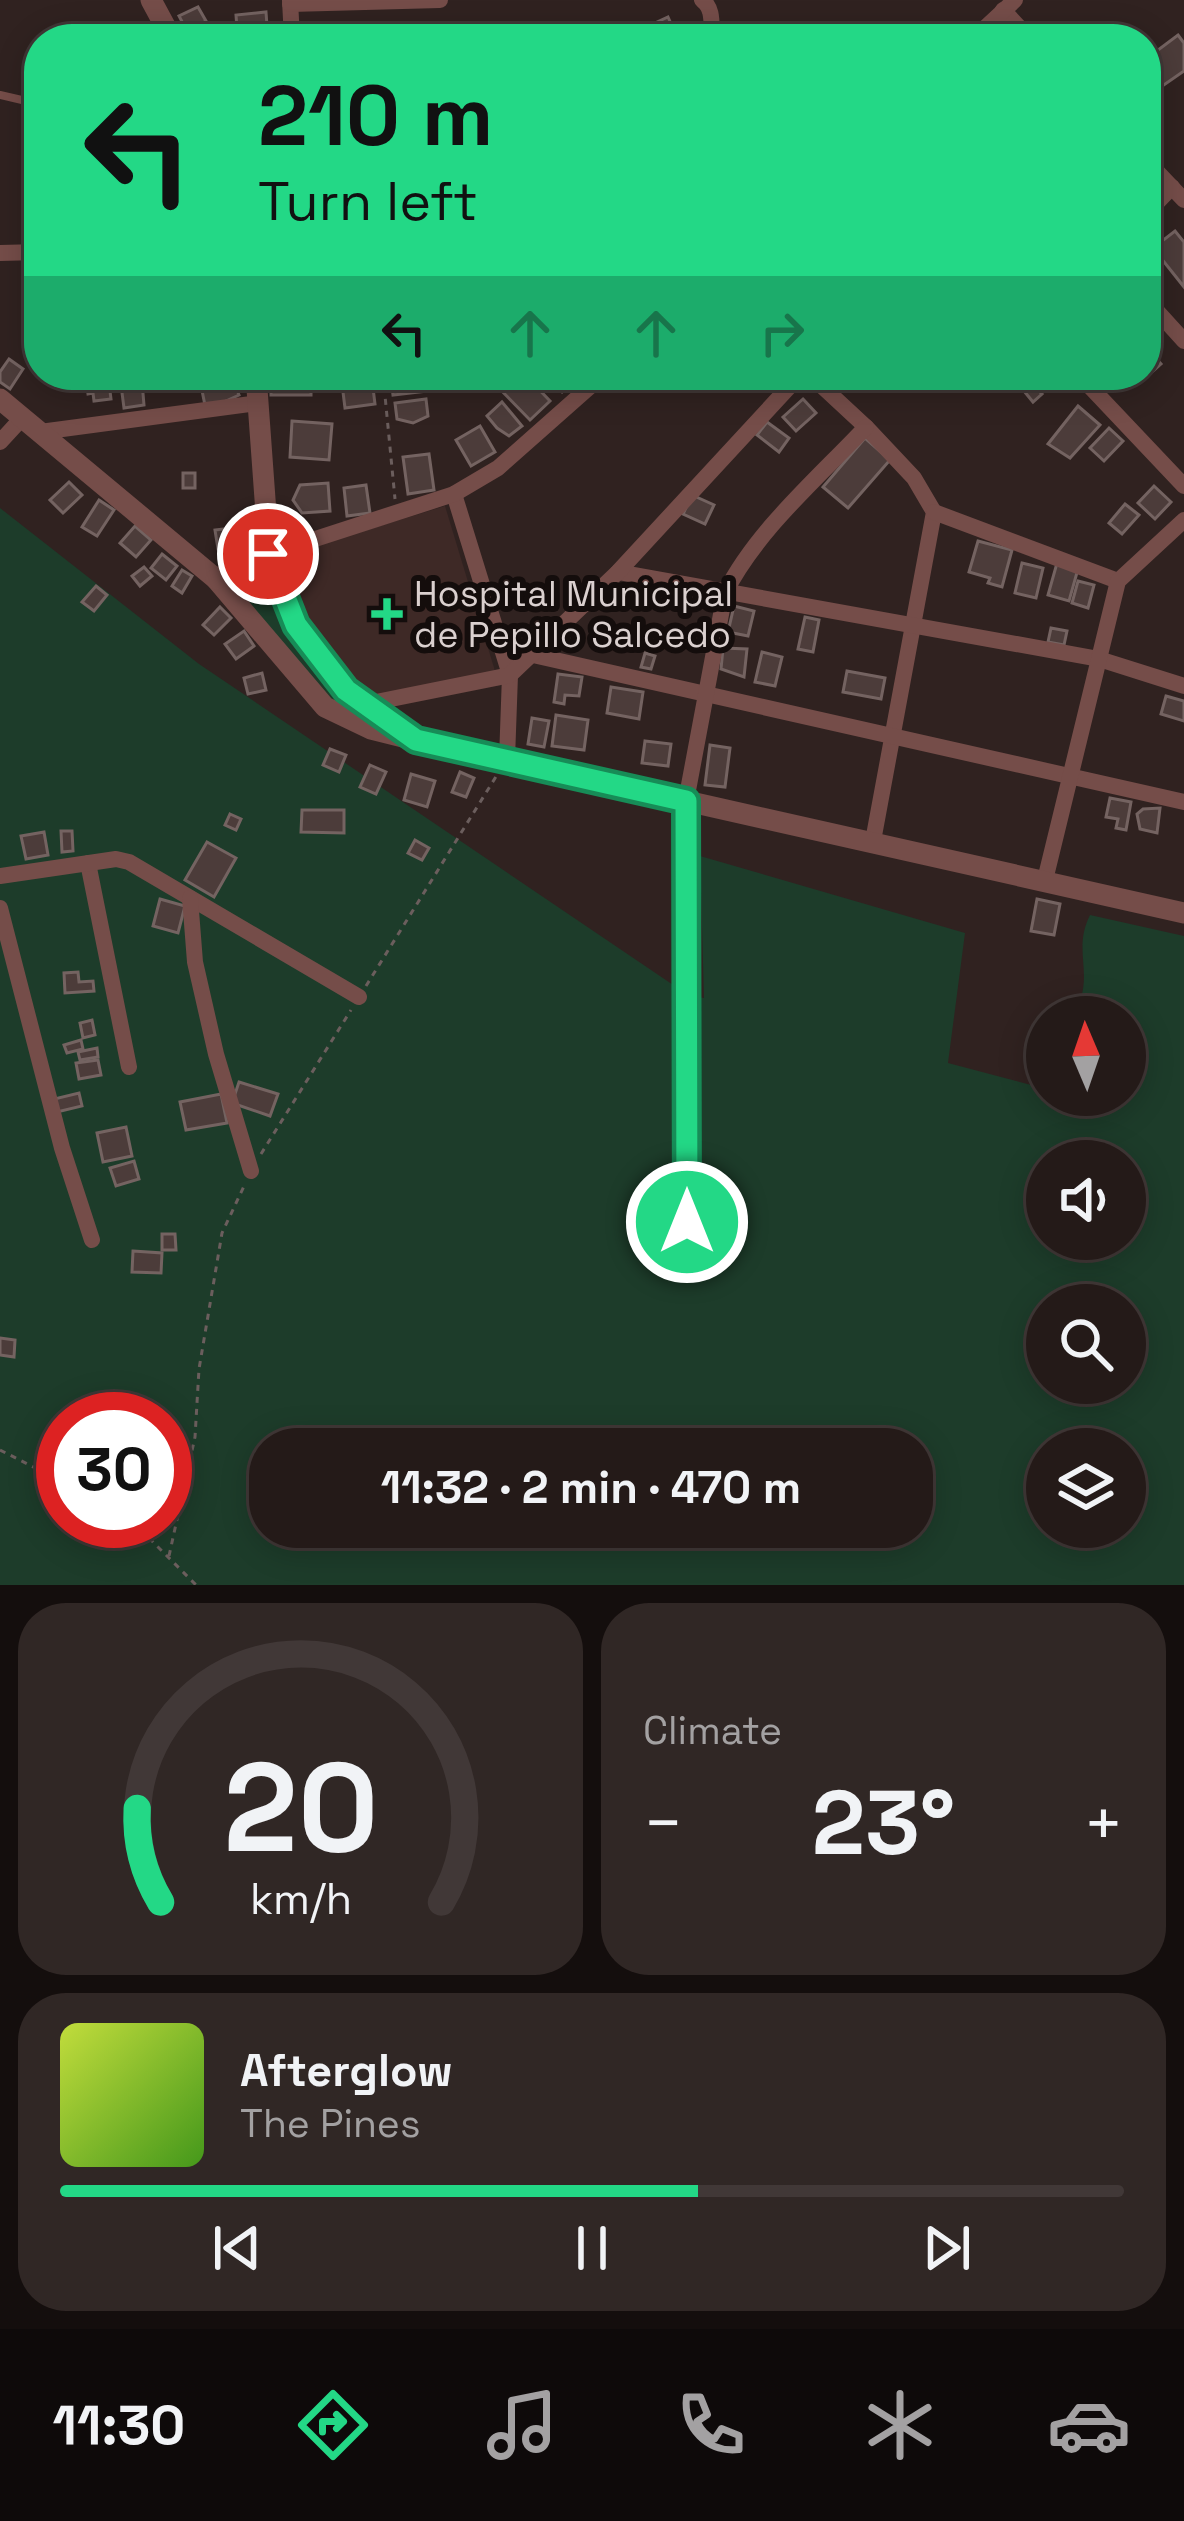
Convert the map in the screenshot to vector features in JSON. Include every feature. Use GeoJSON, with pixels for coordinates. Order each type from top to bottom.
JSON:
{"type":"FeatureCollection","features":[{"type":"Feature","properties":{"kind":"street"},"geometry":{"type":"LineString","coordinates":[[290,2],[440,0]]}},
{"type":"Feature","properties":{"kind":"street"},"geometry":{"type":"LineString","coordinates":[[1161,316],[1184,341]]}},
{"type":"Feature","properties":{"kind":"street"},"geometry":{"type":"LineString","coordinates":[[257,390],[268,554],[296,625],[346,690],[416,740]]}},
{"type":"Feature","properties":{"kind":"street"},"geometry":{"type":"LineString","coordinates":[[216,579],[268,554],[454,494],[498,468],[586,390]]}},
{"type":"Feature","properties":{"kind":"street"},"geometry":{"type":"LineString","coordinates":[[366,704],[510,675],[618,572],[786,390]]}},
{"type":"Feature","properties":{"kind":"street"},"geometry":{"type":"LineString","coordinates":[[826,390],[914,478],[934,512],[1118,581]]}},
{"type":"Feature","properties":{"kind":"street"},"geometry":{"type":"LineString","coordinates":[[1093,390],[1184,486]]}},
{"type":"Feature","properties":{"kind":"street"},"geometry":{"type":"LineString","coordinates":[[0,399],[216,579],[325,707],[371,728],[1184,913]]}},
{"type":"Feature","properties":{"kind":"street"},"geometry":{"type":"LineString","coordinates":[[0,442],[31,424],[258,403]]}},
{"type":"Feature","properties":{"kind":"street"},"geometry":{"type":"LineString","coordinates":[[687,1222],[686,801],[724,593],[762,537],[866,427]]}},
{"type":"Feature","properties":{"kind":"street"},"geometry":{"type":"LineString","coordinates":[[454,494],[510,675],[507,759]]}},
{"type":"Feature","properties":{"kind":"street"},"geometry":{"type":"LineString","coordinates":[[873,841],[934,512]]}},
{"type":"Feature","properties":{"kind":"street"},"geometry":{"type":"LineString","coordinates":[[1045,880],[1118,581],[1184,520]]}},
{"type":"Feature","properties":{"kind":"street"},"geometry":{"type":"LineString","coordinates":[[618,572],[1099,659],[1184,686]]}},
{"type":"Feature","properties":{"kind":"street"},"geometry":{"type":"LineString","coordinates":[[533,655],[1184,802]]}},
{"type":"Feature","properties":{"kind":"street"},"geometry":{"type":"LineString","coordinates":[[0,876],[116,859],[129,862],[359,997]]}},
{"type":"Feature","properties":{"kind":"street"},"geometry":{"type":"LineString","coordinates":[[88,863],[129,1067]]}},
{"type":"Feature","properties":{"kind":"street"},"geometry":{"type":"LineString","coordinates":[[190,898],[194,962],[250,1171]]}},
{"type":"Feature","properties":{"kind":"street"},"geometry":{"type":"LineString","coordinates":[[0,908],[62,1148],[92,1240]]}},
{"type":"Feature","properties":{"kind":"path"},"geometry":{"type":"LineString","coordinates":[[384,390],[396,513]]}},
{"type":"Feature","properties":{"kind":"path"},"geometry":{"type":"LineString","coordinates":[[169,1556],[195,1437],[199,1369],[222,1232],[250,1171],[507,759]]}},
{"type":"Feature","properties":{"kind":"path"},"geometry":{"type":"LineString","coordinates":[[0,1450],[36,1468]]}},
{"type":"Feature","properties":{"kind":"path"},"geometry":{"type":"LineString","coordinates":[[161,1548],[196,1585]]}},
{"type":"Feature","properties":{"kind":"shaded area","name":"Hospital Municipal de Pepillo Salcedo"},"geometry":{"type":"Polygon","coordinates":[[[445,506],[495,671],[370,697],[356,693],[303,628],[280,573],[282,556],[445,506]]]}},
{"type":"Feature","properties":{"kind":"green space"},"geometry":{"type":"Polygon","coordinates":[[[0,508],[199,664],[688,995],[704,998],[700,856],[965,933],[948,1063],[1026,1084],[1026,1116],[1146,1116],[1146,996],[1081,996],[1085,927],[1090,915],[1184,936],[1184,1585],[0,1585],[0,508]]]}},
{"type":"Feature","properties":{"kind":"green space"},"geometry":{"type":"Polygon","coordinates":[[[258,567],[281,608],[372,723],[329,698],[229,579],[258,567]]]}},
{"type":"Feature","properties":{"kind":"building"},"geometry":{"type":"Polygon","coordinates":[[[198,7],[206,21],[183,24],[179,16],[198,7]]]}},
{"type":"Feature","properties":{"kind":"building"},"geometry":{"type":"Polygon","coordinates":[[[266,12],[267,24],[237,24],[236,15],[266,12]]]}},
{"type":"Feature","properties":{"kind":"building"},"geometry":{"type":"Polygon","coordinates":[[[1178,35],[1184,43],[1184,71],[1161,87],[1161,48],[1178,35]]]}},
{"type":"Feature","properties":{"kind":"building"},"geometry":{"type":"Polygon","coordinates":[[[1175,231],[1184,242],[1184,287],[1161,258],[1161,242],[1175,231]]]}},
{"type":"Feature","properties":{"kind":"building"},"geometry":{"type":"Polygon","coordinates":[[[9,359],[23,369],[10,389],[0,382],[0,372],[9,359]]]}},
{"type":"Feature","properties":{"kind":"building"},"geometry":{"type":"Polygon","coordinates":[[[87,390],[110,390],[111,399],[94,401],[93,393],[87,390]]]}},
{"type":"Feature","properties":{"kind":"building"},"geometry":{"type":"Polygon","coordinates":[[[122,390],[143,390],[144,405],[124,408],[122,390]]]}},
{"type":"Feature","properties":{"kind":"building"},"geometry":{"type":"Polygon","coordinates":[[[202,390],[237,390],[239,395],[206,410],[202,390]]]}},
{"type":"Feature","properties":{"kind":"building"},"geometry":{"type":"Polygon","coordinates":[[[271,390],[311,390],[311,395],[271,395],[271,390]]]}},
{"type":"Feature","properties":{"kind":"building"},"geometry":{"type":"Polygon","coordinates":[[[343,390],[373,390],[375,404],[345,408],[343,390]]]}},
{"type":"Feature","properties":{"kind":"building"},"geometry":{"type":"Polygon","coordinates":[[[392,390],[428,391],[393,395],[392,390]]]}},
{"type":"Feature","properties":{"kind":"building"},"geometry":{"type":"Polygon","coordinates":[[[501,390],[539,390],[550,401],[530,420],[501,390]]]}},
{"type":"Feature","properties":{"kind":"building"},"geometry":{"type":"Polygon","coordinates":[[[1038,390],[1042,394],[1033,402],[1024,391],[1038,390]]]}},
{"type":"Feature","properties":{"kind":"building"},"geometry":{"type":"Polygon","coordinates":[[[426,399],[428,416],[413,423],[397,419],[395,403],[426,399]]]}},
{"type":"Feature","properties":{"kind":"building"},"geometry":{"type":"Polygon","coordinates":[[[803,399],[816,413],[796,431],[783,417],[803,399]]]}},
{"type":"Feature","properties":{"kind":"building"},"geometry":{"type":"Polygon","coordinates":[[[502,402],[522,426],[509,436],[487,416],[502,402]]]}},
{"type":"Feature","properties":{"kind":"building"},"geometry":{"type":"Polygon","coordinates":[[[1078,406],[1100,425],[1070,458],[1048,444],[1078,406]]]}},
{"type":"Feature","properties":{"kind":"building"},"geometry":{"type":"Polygon","coordinates":[[[292,421],[332,424],[329,460],[290,457],[292,421]]]}},
{"type":"Feature","properties":{"kind":"building"},"geometry":{"type":"Polygon","coordinates":[[[767,422],[789,438],[779,452],[757,435],[767,422]]]}},
{"type":"Feature","properties":{"kind":"building"},"geometry":{"type":"Polygon","coordinates":[[[480,426],[495,452],[471,466],[456,440],[480,426]]]}},
{"type":"Feature","properties":{"kind":"building"},"geometry":{"type":"Polygon","coordinates":[[[1109,428],[1123,441],[1104,461],[1090,448],[1109,428]]]}},
{"type":"Feature","properties":{"kind":"building"},"geometry":{"type":"Polygon","coordinates":[[[865,438],[890,460],[848,508],[823,487],[865,438]]]}},
{"type":"Feature","properties":{"kind":"building"},"geometry":{"type":"Polygon","coordinates":[[[429,454],[434,490],[408,494],[403,457],[429,454]]]}},
{"type":"Feature","properties":{"kind":"building"},"geometry":{"type":"Polygon","coordinates":[[[183,473],[195,473],[195,488],[183,488],[183,473]]]}},
{"type":"Feature","properties":{"kind":"building"},"geometry":{"type":"Polygon","coordinates":[[[69,482],[82,495],[63,513],[50,500],[69,482]]]}},
{"type":"Feature","properties":{"kind":"building"},"geometry":{"type":"Polygon","coordinates":[[[328,483],[330,511],[302,513],[293,500],[300,485],[328,483]]]}},
{"type":"Feature","properties":{"kind":"building"},"geometry":{"type":"Polygon","coordinates":[[[366,485],[370,513],[347,516],[344,488],[366,485]]]}},
{"type":"Feature","properties":{"kind":"building"},"geometry":{"type":"Polygon","coordinates":[[[1154,486],[1171,502],[1155,519],[1138,503],[1154,486]]]}},
{"type":"Feature","properties":{"kind":"building"},"geometry":{"type":"Polygon","coordinates":[[[692,495],[714,505],[705,524],[683,514],[692,495]]]}},
{"type":"Feature","properties":{"kind":"building"},"geometry":{"type":"Polygon","coordinates":[[[99,500],[114,510],[97,536],[82,527],[99,500]]]}},
{"type":"Feature","properties":{"kind":"building"},"geometry":{"type":"Polygon","coordinates":[[[1125,504],[1139,515],[1122,534],[1109,523],[1125,504]]]}},
{"type":"Feature","properties":{"kind":"building"},"geometry":{"type":"Polygon","coordinates":[[[135,526],[151,540],[136,557],[120,543],[135,526]]]}},
{"type":"Feature","properties":{"kind":"building"},"geometry":{"type":"Polygon","coordinates":[[[248,526],[250,546],[218,549],[215,530],[248,526]]]}},
{"type":"Feature","properties":{"kind":"building"},"geometry":{"type":"Polygon","coordinates":[[[978,541],[1012,550],[1002,587],[969,572],[978,541]]]}},
{"type":"Feature","properties":{"kind":"building"},"geometry":{"type":"Polygon","coordinates":[[[162,554],[177,566],[166,580],[151,568],[162,554]]]}},
{"type":"Feature","properties":{"kind":"building"},"geometry":{"type":"Polygon","coordinates":[[[1022,563],[1043,568],[1036,598],[1015,593],[1022,563]]]}},
{"type":"Feature","properties":{"kind":"building"},"geometry":{"type":"Polygon","coordinates":[[[1057,563],[1078,569],[1069,601],[1048,595],[1057,563]]]}},
{"type":"Feature","properties":{"kind":"building"},"geometry":{"type":"Polygon","coordinates":[[[144,567],[152,576],[140,586],[132,576],[144,567]]]}},
{"type":"Feature","properties":{"kind":"building"},"geometry":{"type":"Polygon","coordinates":[[[182,570],[192,576],[182,593],[172,586],[182,570]]]}},
{"type":"Feature","properties":{"kind":"building"},"geometry":{"type":"Polygon","coordinates":[[[1078,581],[1094,585],[1088,608],[1072,603],[1078,581]]]}},
{"type":"Feature","properties":{"kind":"building"},"geometry":{"type":"Polygon","coordinates":[[[96,586],[107,595],[94,611],[82,602],[96,586]]]}},
{"type":"Feature","properties":{"kind":"building"},"geometry":{"type":"Polygon","coordinates":[[[734,606],[754,611],[748,636],[728,632],[734,606]]]}},
{"type":"Feature","properties":{"kind":"building"},"geometry":{"type":"Polygon","coordinates":[[[220,607],[231,618],[214,635],[203,625],[220,607]]]}},
{"type":"Feature","properties":{"kind":"building"},"geometry":{"type":"Polygon","coordinates":[[[805,617],[819,620],[813,652],[798,649],[805,617]]]}},
{"type":"Feature","properties":{"kind":"building"},"geometry":{"type":"Polygon","coordinates":[[[1051,628],[1067,631],[1064,645],[1048,642],[1051,628]]]}},
{"type":"Feature","properties":{"kind":"building"},"geometry":{"type":"Polygon","coordinates":[[[244,631],[254,646],[236,659],[225,644],[244,631]]]}},
{"type":"Feature","properties":{"kind":"building"},"geometry":{"type":"Polygon","coordinates":[[[723,648],[747,649],[744,677],[721,669],[723,648]]]}},
{"type":"Feature","properties":{"kind":"building"},"geometry":{"type":"Polygon","coordinates":[[[762,652],[782,657],[775,686],[755,682],[762,652]]]}},
{"type":"Feature","properties":{"kind":"building"},"geometry":{"type":"Polygon","coordinates":[[[645,653],[655,656],[651,669],[641,667],[645,653]]]}},
{"type":"Feature","properties":{"kind":"building"},"geometry":{"type":"Polygon","coordinates":[[[847,671],[885,678],[881,699],[843,692],[847,671]]]}},
{"type":"Feature","properties":{"kind":"building"},"geometry":{"type":"Polygon","coordinates":[[[262,673],[266,690],[248,694],[244,678],[262,673]]]}},
{"type":"Feature","properties":{"kind":"building"},"geometry":{"type":"Polygon","coordinates":[[[558,674],[582,677],[579,696],[565,695],[564,704],[554,702],[558,674]]]}},
{"type":"Feature","properties":{"kind":"building"},"geometry":{"type":"Polygon","coordinates":[[[611,687],[643,692],[639,719],[607,713],[611,687]]]}},
{"type":"Feature","properties":{"kind":"building"},"geometry":{"type":"Polygon","coordinates":[[[1166,696],[1184,701],[1184,721],[1161,714],[1166,696]]]}},
{"type":"Feature","properties":{"kind":"building"},"geometry":{"type":"Polygon","coordinates":[[[556,715],[588,720],[584,750],[552,746],[556,715]]]}},
{"type":"Feature","properties":{"kind":"building"},"geometry":{"type":"Polygon","coordinates":[[[532,718],[549,721],[544,747],[528,744],[532,718]]]}},
{"type":"Feature","properties":{"kind":"building"},"geometry":{"type":"Polygon","coordinates":[[[645,741],[671,744],[668,766],[642,763],[645,741]]]}},
{"type":"Feature","properties":{"kind":"building"},"geometry":{"type":"Polygon","coordinates":[[[710,745],[730,748],[725,787],[705,785],[710,745]]]}},
{"type":"Feature","properties":{"kind":"building"},"geometry":{"type":"Polygon","coordinates":[[[330,749],[346,755],[339,772],[323,765],[330,749]]]}},
{"type":"Feature","properties":{"kind":"building"},"geometry":{"type":"Polygon","coordinates":[[[370,765],[386,772],[376,794],[360,787],[370,765]]]}},
{"type":"Feature","properties":{"kind":"building"},"geometry":{"type":"Polygon","coordinates":[[[460,772],[474,778],[466,797],[452,792],[460,772]]]}},
{"type":"Feature","properties":{"kind":"building"},"geometry":{"type":"Polygon","coordinates":[[[411,774],[435,781],[427,807],[404,800],[411,774]]]}},
{"type":"Feature","properties":{"kind":"building"},"geometry":{"type":"Polygon","coordinates":[[[1110,798],[1131,802],[1126,830],[1116,828],[1118,819],[1106,817],[1110,798]]]}},
{"type":"Feature","properties":{"kind":"building"},"geometry":{"type":"Polygon","coordinates":[[[1160,808],[1157,833],[1140,829],[1137,814],[1160,808]]]}},
{"type":"Feature","properties":{"kind":"building"},"geometry":{"type":"Polygon","coordinates":[[[302,810],[344,810],[344,833],[301,832],[302,810]]]}},
{"type":"Feature","properties":{"kind":"building"},"geometry":{"type":"Polygon","coordinates":[[[230,814],[241,819],[236,830],[225,825],[230,814]]]}},
{"type":"Feature","properties":{"kind":"building"},"geometry":{"type":"Polygon","coordinates":[[[61,831],[72,831],[73,851],[62,852],[61,831]]]}},
{"type":"Feature","properties":{"kind":"building"},"geometry":{"type":"Polygon","coordinates":[[[44,832],[48,855],[26,859],[21,836],[44,832]]]}},
{"type":"Feature","properties":{"kind":"building"},"geometry":{"type":"Polygon","coordinates":[[[415,840],[429,848],[422,860],[408,853],[415,840]]]}},
{"type":"Feature","properties":{"kind":"building"},"geometry":{"type":"Polygon","coordinates":[[[207,842],[236,858],[214,897],[185,880],[207,842]]]}},
{"type":"Feature","properties":{"kind":"building"},"geometry":{"type":"Polygon","coordinates":[[[160,899],[185,906],[178,933],[153,926],[160,899]]]}},
{"type":"Feature","properties":{"kind":"building"},"geometry":{"type":"Polygon","coordinates":[[[1037,899],[1060,904],[1054,935],[1031,931],[1037,899]]]}},
{"type":"Feature","properties":{"kind":"building"},"geometry":{"type":"Polygon","coordinates":[[[78,972],[79,982],[93,981],[94,991],[65,993],[64,973],[78,972]]]}},
{"type":"Feature","properties":{"kind":"building"},"geometry":{"type":"Polygon","coordinates":[[[92,1020],[95,1035],[83,1038],[80,1023],[92,1020]]]}},
{"type":"Feature","properties":{"kind":"building"},"geometry":{"type":"Polygon","coordinates":[[[81,1040],[83,1049],[67,1053],[64,1045],[81,1040]]]}},
{"type":"Feature","properties":{"kind":"building"},"geometry":{"type":"Polygon","coordinates":[[[97,1048],[98,1057],[80,1060],[78,1052],[97,1048]]]}},
{"type":"Feature","properties":{"kind":"building"},"geometry":{"type":"Polygon","coordinates":[[[98,1060],[101,1075],[79,1079],[76,1063],[98,1060]]]}},
{"type":"Feature","properties":{"kind":"building"},"geometry":{"type":"Polygon","coordinates":[[[239,1082],[278,1094],[270,1116],[232,1103],[239,1082]]]}},
{"type":"Feature","properties":{"kind":"building"},"geometry":{"type":"Polygon","coordinates":[[[79,1093],[82,1106],[57,1112],[54,1099],[79,1093]]]}},
{"type":"Feature","properties":{"kind":"building"},"geometry":{"type":"Polygon","coordinates":[[[221,1094],[227,1123],[186,1130],[180,1102],[221,1094]]]}},
{"type":"Feature","properties":{"kind":"building"},"geometry":{"type":"Polygon","coordinates":[[[126,1127],[132,1156],[103,1162],[97,1133],[126,1127]]]}},
{"type":"Feature","properties":{"kind":"building"},"geometry":{"type":"Polygon","coordinates":[[[134,1161],[139,1179],[116,1186],[110,1168],[134,1161]]]}},
{"type":"Feature","properties":{"kind":"building"},"geometry":{"type":"Polygon","coordinates":[[[162,1234],[175,1234],[176,1250],[162,1250],[162,1234]]]}},
{"type":"Feature","properties":{"kind":"building"},"geometry":{"type":"Polygon","coordinates":[[[133,1251],[162,1253],[161,1273],[132,1272],[133,1251]]]}},
{"type":"Feature","properties":{"kind":"building"},"geometry":{"type":"Polygon","coordinates":[[[0,1338],[15,1340],[14,1357],[0,1355],[0,1338]]]}},
{"type":"Feature","properties":{"kind":"place","name":"Hospital Municipal de Pepillo Salcedo"},"geometry":{"type":"Point","coordinates":[387,614]}},
{"type":"Feature","properties":{"kind":"route"},"geometry":{"type":"LineString","coordinates":[[268,554],[296,625],[346,690],[416,740],[686,801],[687,1222]]}}]}
